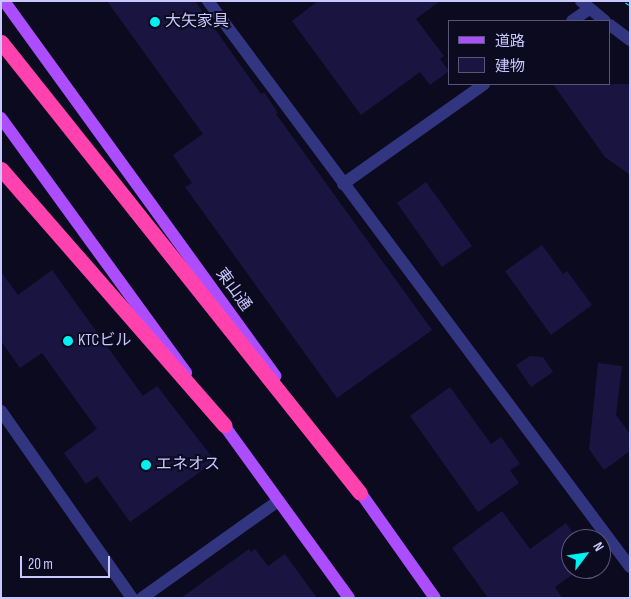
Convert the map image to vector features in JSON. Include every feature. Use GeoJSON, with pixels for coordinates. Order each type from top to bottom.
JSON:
{"type":"FeatureCollection","features":[{"type":"Feature","properties":{"kind":"highway"},"geometry":{"type":"LineString","coordinates":[[1,42],[360,493]]}},
{"type":"Feature","properties":{"kind":"highway"},"geometry":{"type":"LineString","coordinates":[[1,169],[224,425]]}},
{"type":"Feature","properties":{"kind":"main road","name":"東山通"},"geometry":{"type":"LineString","coordinates":[[4,1],[435,598]]}},
{"type":"Feature","properties":{"kind":"main road"},"geometry":{"type":"LineString","coordinates":[[1,118],[348,598]]}},
{"type":"Feature","properties":{"kind":"street"},"geometry":{"type":"LineString","coordinates":[[208,1],[630,568]]}},
{"type":"Feature","properties":{"kind":"street"},"geometry":{"type":"LineString","coordinates":[[573,20],[585,5],[604,20]]}},
{"type":"Feature","properties":{"kind":"street"},"geometry":{"type":"LineString","coordinates":[[611,26],[630,40]]}},
{"type":"Feature","properties":{"kind":"street"},"geometry":{"type":"LineString","coordinates":[[343,184],[483,85]]}},
{"type":"Feature","properties":{"kind":"street"},"geometry":{"type":"LineString","coordinates":[[1,411],[132,598]]}},
{"type":"Feature","properties":{"kind":"street"},"geometry":{"type":"LineString","coordinates":[[142,598],[278,501]]}},
{"type":"Feature","properties":{"kind":"building"},"geometry":{"type":"Polygon","coordinates":[[[107,1],[195,1],[261,94],[264,92],[278,113],[276,114],[432,330],[337,398],[185,187],[192,183],[173,155],[203,134],[107,1]]]}},
{"type":"Feature","properties":{"kind":"building"},"geometry":{"type":"Polygon","coordinates":[[[318,1],[440,1],[416,19],[444,56],[440,59],[448,72],[430,85],[420,72],[361,115],[292,21],[318,1]]]}},
{"type":"Feature","properties":{"kind":"building"},"geometry":{"type":"Polygon","coordinates":[[[630,84],[630,175],[605,157],[554,85],[630,84]]]}},
{"type":"Feature","properties":{"kind":"building"},"geometry":{"type":"Polygon","coordinates":[[[426,182],[472,246],[442,267],[397,203],[426,182]]]}},
{"type":"Feature","properties":{"kind":"building"},"geometry":{"type":"Polygon","coordinates":[[[542,245],[563,274],[567,271],[592,305],[551,335],[505,271],[542,245]]]}},
{"type":"Feature","properties":{"kind":"building"},"geometry":{"type":"Polygon","coordinates":[[[52,270],[143,396],[157,386],[215,461],[130,522],[97,476],[86,484],[64,453],[97,429],[42,353],[20,368],[1,341],[1,272],[18,295],[52,270]]]}},
{"type":"Feature","properties":{"kind":"building"},"geometry":{"type":"Polygon","coordinates":[[[530,356],[543,357],[553,372],[531,387],[516,365],[530,356]]]}},
{"type":"Feature","properties":{"kind":"building"},"geometry":{"type":"Polygon","coordinates":[[[598,363],[622,366],[616,415],[630,434],[630,451],[604,470],[589,449],[598,363]]]}},
{"type":"Feature","properties":{"kind":"building"},"geometry":{"type":"Polygon","coordinates":[[[450,387],[491,444],[501,437],[520,464],[510,470],[519,483],[478,512],[410,416],[450,387]]]}},
{"type":"Feature","properties":{"kind":"building"},"geometry":{"type":"Polygon","coordinates":[[[502,511],[530,549],[566,523],[570,529],[561,529],[561,579],[566,579],[555,587],[562,598],[488,598],[452,548],[502,511]]]}},
{"type":"Feature","properties":{"kind":"building"},"geometry":{"type":"Polygon","coordinates":[[[249,549],[251,552],[255,549],[268,566],[285,554],[317,598],[181,598],[249,549]]]}},
{"type":"Feature","properties":{"kind":"place","name":"大矢家具"},"geometry":{"type":"Point","coordinates":[155,22]}},
{"type":"Feature","properties":{"kind":"place","name":"KTCビル"},"geometry":{"type":"Point","coordinates":[68,341]}},
{"type":"Feature","properties":{"kind":"place","name":"エネオス"},"geometry":{"type":"Point","coordinates":[146,465]}}]}
